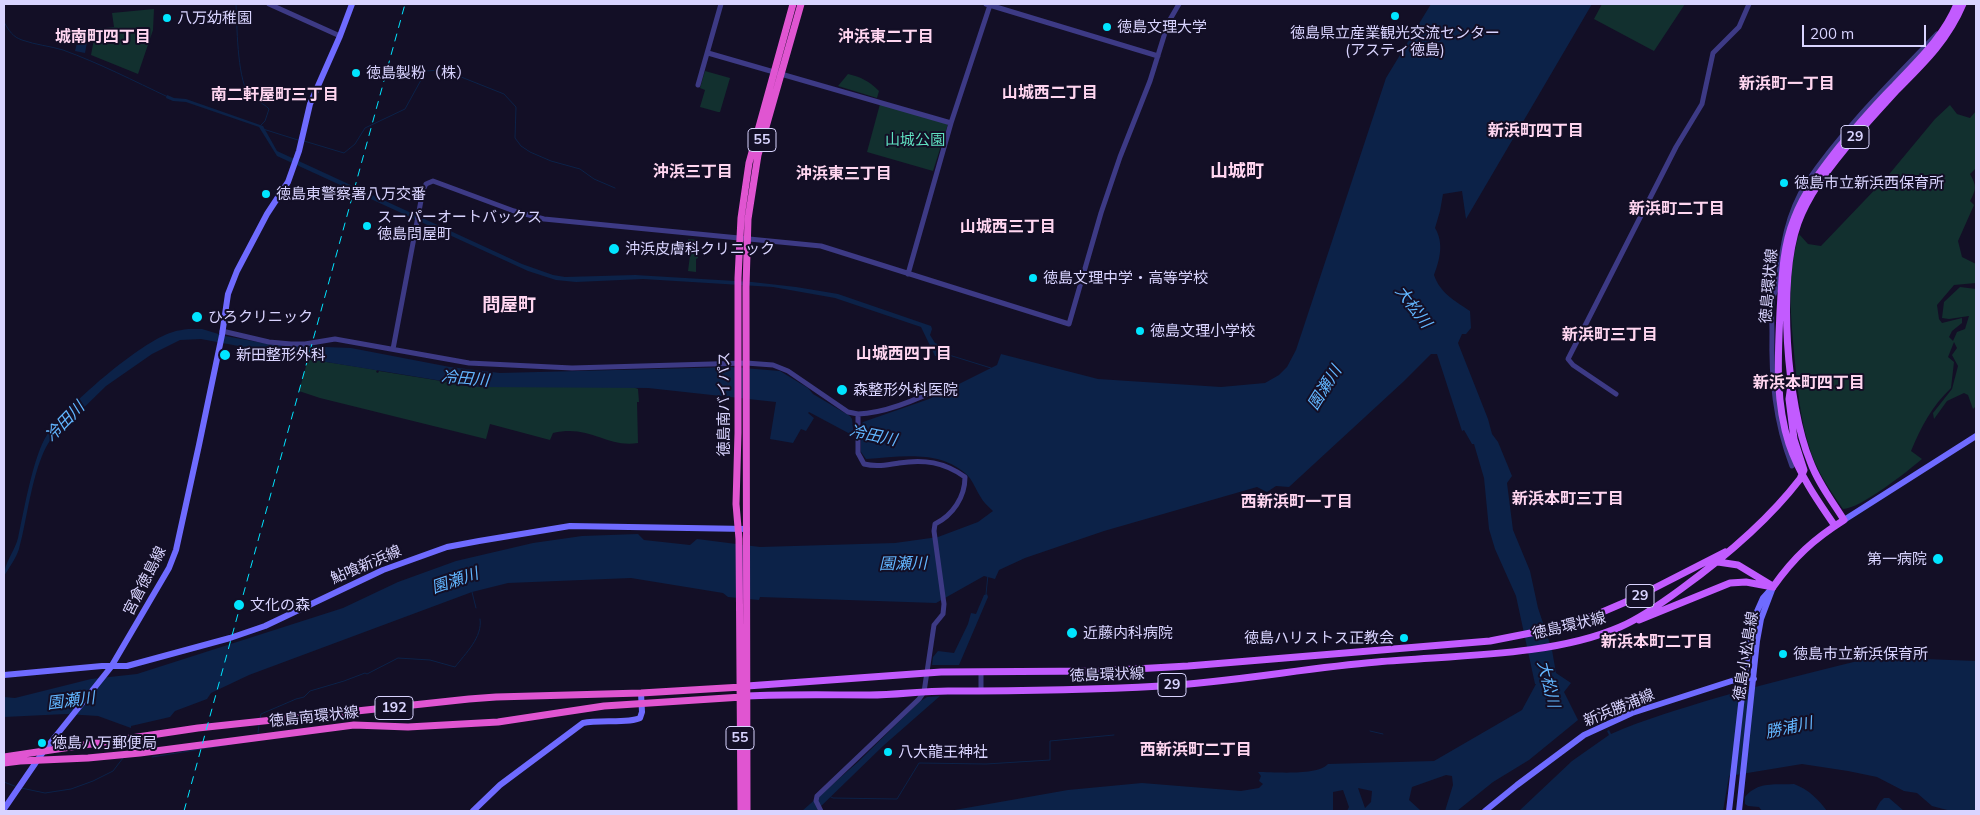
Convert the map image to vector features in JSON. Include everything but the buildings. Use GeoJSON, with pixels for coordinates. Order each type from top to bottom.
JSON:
{"type":"FeatureCollection","features":[{"type":"Feature","properties":{"kind":"highway","name":"徳島南バイパス"},"geometry":{"type":"LineString","coordinates":[[743,599],[747,540],[746,283],[750,198],[793,4]]}},
{"type":"Feature","properties":{"kind":"highway","name":"徳島南バイパス"},"geometry":{"type":"LineString","coordinates":[[741,811],[743,599],[736,504],[739,238],[748,163],[801,4]]}},
{"type":"Feature","properties":{"kind":"highway","name":"徳島南環状線"},"geometry":{"type":"LineString","coordinates":[[4,756],[43,752],[198,728],[469,699],[641,693],[743,687]]}},
{"type":"Feature","properties":{"kind":"highway","name":"徳島南バイパス"},"geometry":{"type":"LineString","coordinates":[[743,696],[747,811]]}},
{"type":"Feature","properties":{"kind":"highway","name":"徳島南環状線"},"geometry":{"type":"LineString","coordinates":[[4,763],[140,753],[354,725],[408,727],[498,722],[580,709],[743,696]]}},
{"type":"Feature","properties":{"kind":"main road"},"geometry":{"type":"LineString","coordinates":[[222,332],[228,294],[237,271],[267,214],[288,182],[297,157],[310,104],[352,4]]}},
{"type":"Feature","properties":{"kind":"main road","name":"徳島環状線"},"geometry":{"type":"LineString","coordinates":[[1835,526],[1802,475],[1786,434],[1780,402],[1778,346],[1787,239],[1796,213],[1828,162],[1857,126],[1932,45],[1947,24],[1956,4]]}},
{"type":"Feature","properties":{"kind":"main road","name":"徳島環状線"},"geometry":{"type":"LineString","coordinates":[[1844,520],[1818,479],[1807,454],[1794,400],[1784,290],[1793,239],[1800,218],[1816,188],[1833,163],[1941,43],[1954,25],[1963,4]]}},
{"type":"Feature","properties":{"kind":"main road","name":"宮倉徳島線"},"geometry":{"type":"LineString","coordinates":[[4,809],[43,752],[110,668],[169,568],[176,550],[222,332]]}},
{"type":"Feature","properties":{"kind":"main road","name":"徳島環状線"},"geometry":{"type":"LineString","coordinates":[[743,696],[786,694],[872,695],[947,691],[1161,686],[1331,666],[1526,650],[1580,640],[1621,627],[1661,603],[1718,562],[1754,531],[1802,475],[1803,468],[1794,439],[1790,408],[1789,396],[1792,378]]}},
{"type":"Feature","properties":{"kind":"main road"},"geometry":{"type":"LineString","coordinates":[[1773,587],[1790,563],[1808,545],[1976,436]]}},
{"type":"Feature","properties":{"kind":"main road","name":"鮎喰新浜線"},"geometry":{"type":"LineString","coordinates":[[4,675],[127,666],[245,634],[383,570],[449,547],[570,526],[747,529]]}},
{"type":"Feature","properties":{"kind":"main road","name":"徳島環状線"},"geometry":{"type":"LineString","coordinates":[[743,687],[941,672],[1099,671],[1250,661],[1459,644],[1523,635],[1551,629],[1612,608],[1704,563],[1726,551],[1754,531]]}},
{"type":"Feature","properties":{"kind":"main road","name":"徳島環状線"},"geometry":{"type":"LineString","coordinates":[[1704,563],[1728,562],[1740,566],[1773,587]]}},
{"type":"Feature","properties":{"kind":"main road","name":"29"},"geometry":{"type":"LineString","coordinates":[[1621,627],[1736,582],[1773,587]]}},
{"type":"Feature","properties":{"kind":"main road","name":"徳島小松島線"},"geometry":{"type":"LineString","coordinates":[[1729,811],[1742,687],[1755,616],[1763,598],[1773,587]]}},
{"type":"Feature","properties":{"kind":"main road","name":"徳島小松島線"},"geometry":{"type":"LineString","coordinates":[[1739,811],[1761,619],[1773,587]]}},
{"type":"Feature","properties":{"kind":"main road"},"geometry":{"type":"LineString","coordinates":[[1250,661],[1252,676]]}},
{"type":"Feature","properties":{"kind":"main road","name":"新浜勝浦線"},"geometry":{"type":"LineString","coordinates":[[1485,811],[1584,735],[1632,714],[1744,677],[1754,682]]}},
{"type":"Feature","properties":{"kind":"main road"},"geometry":{"type":"LineString","coordinates":[[474,811],[500,785],[583,723],[636,720],[642,712],[641,693]]}},
{"type":"Feature","properties":{"kind":"street"},"geometry":{"type":"LineString","coordinates":[[269,4],[340,36]]}},
{"type":"Feature","properties":{"kind":"street"},"geometry":{"type":"LineString","coordinates":[[698,85],[721,4]]}},
{"type":"Feature","properties":{"kind":"street"},"geometry":{"type":"LineString","coordinates":[[908,274],[988,4],[1158,56]]}},
{"type":"Feature","properties":{"kind":"street"},"geometry":{"type":"LineString","coordinates":[[393,349],[424,187],[428,182],[434,181],[521,213],[544,219],[822,246],[1069,324],[1106,196],[1150,81],[1170,18],[1178,4]]}},
{"type":"Feature","properties":{"kind":"street"},"geometry":{"type":"LineString","coordinates":[[1616,394],[1573,365],[1568,359],[1676,147],[1702,104],[1713,52],[1739,26],[1749,4]]}},
{"type":"Feature","properties":{"kind":"street"},"geometry":{"type":"LineString","coordinates":[[1792,466],[1778,423],[1771,361],[1772,301],[1778,286],[1779,262],[1793,208],[1807,183],[1873,102],[1946,23],[1956,4]]}},
{"type":"Feature","properties":{"kind":"street"},"geometry":{"type":"LineString","coordinates":[[708,53],[952,123]]}},
{"type":"Feature","properties":{"kind":"street"},"geometry":{"type":"LineString","coordinates":[[222,332],[269,342],[291,344],[335,339],[469,363],[572,368],[778,366],[822,393],[848,412],[858,414],[868,414],[890,408],[924,396],[948,384]]}},
{"type":"Feature","properties":{"kind":"street"},"geometry":{"type":"LineString","coordinates":[[820,811],[816,801],[817,796],[919,699],[924,692],[934,625],[943,614],[944,602],[934,531],[935,524],[953,511],[965,487],[965,477],[955,470],[927,461],[912,461],[879,466],[864,464],[858,453],[858,414]]}},
{"type":"Feature","properties":{"kind":"street"},"geometry":{"type":"LineString","coordinates":[[981,672],[982,691]]}},
{"type":"Feature","properties":{"kind":"green space"},"geometry":{"type":"Polygon","coordinates":[[[1602,4],[1685,4],[1654,51],[1594,19],[1602,4]]]}},
{"type":"Feature","properties":{"kind":"green space"},"geometry":{"type":"Polygon","coordinates":[[[154,9],[153,30],[138,74],[91,55],[96,29],[114,27],[112,13],[154,9]]]}},
{"type":"Feature","properties":{"kind":"green space"},"geometry":{"type":"Polygon","coordinates":[[[705,71],[730,78],[720,112],[700,107],[705,90],[700,88],[705,71]]]}},
{"type":"Feature","properties":{"kind":"green space"},"geometry":{"type":"Polygon","coordinates":[[[848,74],[861,78],[872,85],[879,91],[877,98],[838,86],[848,74]]]}},
{"type":"Feature","properties":{"kind":"green space","name":"山城公園"},"geometry":{"type":"Polygon","coordinates":[[[880,104],[948,124],[933,171],[867,152],[880,104]]]}},
{"type":"Feature","properties":{"kind":"green space"},"geometry":{"type":"Polygon","coordinates":[[[1950,105],[1957,114],[1970,118],[1976,111],[1976,168],[1970,174],[1975,188],[1970,201],[1974,205],[1958,241],[1962,257],[1976,264],[1976,283],[1954,285],[1937,305],[1939,319],[1942,323],[1962,318],[1962,323],[1952,331],[1949,337],[1953,341],[1957,332],[1965,329],[1969,316],[1949,319],[1942,318],[1944,302],[1960,287],[1976,289],[1975,407],[1973,409],[1968,395],[1964,393],[1947,401],[1934,419],[1933,413],[1952,389],[1958,366],[1952,355],[1957,348],[1954,342],[1948,357],[1954,362],[1951,388],[1928,417],[1911,451],[1922,459],[1861,503],[1843,509],[1815,463],[1803,425],[1791,314],[1792,267],[1799,234],[1808,244],[1821,246],[1886,178],[1935,119],[1950,105]]]}},
{"type":"Feature","properties":{"kind":"green space"},"geometry":{"type":"Polygon","coordinates":[[[688,239],[699,240],[696,272],[688,271],[691,248],[689,247],[688,239]]]}},
{"type":"Feature","properties":{"kind":"green space"},"geometry":{"type":"Polygon","coordinates":[[[308,359],[377,370],[376,372],[378,373],[379,371],[479,387],[633,387],[638,389],[638,443],[616,442],[577,431],[553,433],[550,440],[490,424],[486,439],[320,398],[299,391],[308,359]]]}},
{"type":"Feature","properties":{"kind":"water"},"geometry":{"type":"Polygon","coordinates":[[[1431,4],[1592,4],[1466,219],[1462,191],[1443,194],[1435,228],[1438,234],[1440,251],[1434,275],[1444,292],[1470,311],[1471,328],[1466,334],[1462,334],[1458,343],[1488,419],[1492,434],[1498,442],[1512,476],[1507,483],[1513,530],[1530,571],[1538,608],[1552,650],[1556,673],[1571,683],[1564,692],[1578,720],[1529,760],[1493,782],[1457,811],[1445,811],[1453,785],[1452,776],[1446,775],[1412,787],[1409,800],[1420,810],[1425,811],[1347,811],[1349,807],[1343,790],[1333,792],[1333,811],[949,811],[1068,790],[1142,783],[1241,791],[1259,788],[1263,784],[1259,781],[1261,776],[1258,772],[1305,772],[1323,768],[1328,764],[1434,761],[1522,710],[1536,684],[1516,596],[1495,549],[1489,529],[1484,478],[1474,444],[1472,444],[1464,430],[1462,431],[1437,354],[1431,354],[1289,487],[1276,486],[1267,492],[1257,487],[1104,531],[1025,558],[999,570],[995,579],[984,576],[936,603],[760,597],[759,600],[728,597],[723,593],[631,578],[508,583],[472,592],[249,675],[211,693],[207,699],[175,711],[170,717],[131,726],[131,728],[98,716],[66,714],[4,717],[4,697],[15,698],[91,679],[137,674],[343,608],[398,582],[456,561],[533,543],[582,536],[638,534],[644,540],[690,545],[697,539],[760,547],[895,543],[938,537],[978,522],[993,511],[983,500],[968,476],[957,467],[933,458],[906,456],[866,459],[861,452],[861,425],[863,422],[929,399],[997,365],[1001,354],[1098,379],[1221,387],[1265,383],[1279,375],[1287,367],[1296,350],[1386,78],[1431,4]],[[1358,788],[1365,808],[1371,802],[1372,791],[1358,788]]]}},
{"type":"Feature","properties":{"kind":"water"},"geometry":{"type":"Polygon","coordinates":[[[79,35],[88,37],[85,53],[75,51],[79,35]]]}},
{"type":"Feature","properties":{"kind":"water"},"geometry":{"type":"Polygon","coordinates":[[[167,95],[186,99],[263,126],[277,151],[522,264],[553,275],[565,277],[635,275],[752,282],[838,294],[931,326],[930,335],[935,343],[951,349],[948,359],[935,356],[921,327],[835,298],[773,287],[643,279],[576,282],[556,280],[528,271],[277,156],[259,127],[186,102],[173,101],[166,98],[167,95]]]}},
{"type":"Feature","properties":{"kind":"water","name":"冷田川"},"geometry":{"type":"Polygon","coordinates":[[[202,329],[225,336],[274,345],[351,348],[450,367],[500,373],[731,367],[780,371],[808,388],[813,394],[850,416],[854,436],[809,412],[814,418],[806,431],[801,429],[793,443],[770,439],[776,402],[648,388],[479,387],[308,359],[201,339],[180,340],[152,354],[106,386],[52,438],[44,451],[38,467],[19,549],[4,576],[4,571],[18,538],[37,456],[47,435],[86,392],[124,361],[159,338],[175,331],[202,329]]]}},
{"type":"Feature","properties":{"kind":"water"},"geometry":{"type":"Polygon","coordinates":[[[987,594],[988,597],[959,665],[932,665],[933,657],[938,651],[954,653],[968,624],[971,613],[976,614],[984,595],[987,594]]]}},
{"type":"Feature","properties":{"kind":"water","name":"勝浦川"},"geometry":{"type":"Polygon","coordinates":[[[1874,657],[1976,661],[1976,811],[1951,811],[1932,806],[1917,793],[1904,791],[1877,777],[1802,764],[1729,776],[1723,811],[1519,811],[1572,761],[1609,735],[1607,731],[1609,730],[1611,734],[1650,719],[1716,698],[1874,657]]]}},
{"type":"Feature","properties":{"kind":"water"},"geometry":{"type":"Polygon","coordinates":[[[940,696],[883,746],[816,811],[802,811],[858,762],[919,702],[927,697],[940,696]]]}},
{"type":"Feature","properties":{"kind":"water"},"geometry":{"type":"Polygon","coordinates":[[[1794,784],[1813,795],[1827,811],[1762,811],[1759,807],[1745,804],[1745,797],[1755,788],[1767,785],[1794,784]]]}},
{"type":"Feature","properties":{"kind":"water"},"geometry":{"type":"Polygon","coordinates":[[[1884,798],[1889,798],[1904,811],[1875,811],[1884,798]]]}},
{"type":"Feature","properties":{"kind":"waterway"},"geometry":{"type":"LineString","coordinates":[[236,4],[238,50],[244,85],[250,96],[269,109],[265,121],[260,126]]}},
{"type":"Feature","properties":{"kind":"waterway"},"geometry":{"type":"LineString","coordinates":[[4,22],[19,39],[76,55],[168,97]]}},
{"type":"Feature","properties":{"kind":"waterway"},"geometry":{"type":"LineString","coordinates":[[304,141],[344,153],[355,144],[365,128],[405,109],[426,71],[441,70],[504,94],[516,107],[515,138],[521,146],[551,161],[580,169],[594,179],[615,188]]}},
{"type":"Feature","properties":{"kind":"waterway"},"geometry":{"type":"LineString","coordinates":[[263,129],[298,140]]}},
{"type":"Feature","properties":{"kind":"waterway"},"geometry":{"type":"LineString","coordinates":[[949,355],[991,368]]}},
{"type":"Feature","properties":{"kind":"waterway"},"geometry":{"type":"LineString","coordinates":[[986,594],[988,575]]}},
{"type":"Feature","properties":{"kind":"waterway","name":"園瀬川"},"geometry":{"type":"LineString","coordinates":[[472,592],[476,608]]}},
{"type":"Feature","properties":{"kind":"waterway"},"geometry":{"type":"LineString","coordinates":[[260,719],[261,714],[304,697],[310,691],[365,673],[367,674],[398,658],[430,660],[455,667],[476,639],[479,632],[480,619]]}},
{"type":"Feature","properties":{"kind":"waterway"},"geometry":{"type":"LineString","coordinates":[[258,733],[259,725]]}},
{"type":"Feature","properties":{"kind":"waterway"},"geometry":{"type":"LineString","coordinates":[[1370,731],[1383,734]]}},
{"type":"Feature","properties":{"kind":"waterway"},"geometry":{"type":"LineString","coordinates":[[829,796],[833,798],[897,799],[919,763],[986,764],[1050,760],[1050,741],[1114,735]]}},
{"type":"Feature","properties":{"kind":"waterway"},"geometry":{"type":"LineString","coordinates":[[128,750],[132,740]]}},
{"type":"Feature","properties":{"kind":"waterway"},"geometry":{"type":"LineString","coordinates":[[152,757],[232,744]]}},
{"type":"Feature","properties":{"kind":"waterway"},"geometry":{"type":"LineString","coordinates":[[21,788],[45,793],[71,789],[113,771],[123,758]]}},
{"type":"Feature","properties":{"kind":"waterway"},"geometry":{"type":"LineString","coordinates":[[4,782],[17,787]]}},
{"type":"Feature","properties":{"kind":"railway"},"geometry":{"type":"LineString","coordinates":[[184,811],[405,4]]}},
{"type":"Feature","properties":{"kind":"place","name":"徳島県立産業観光交流センター (アスティ徳島)"},"geometry":{"type":"Point","coordinates":[1395,16]}},
{"type":"Feature","properties":{"kind":"place","name":"八万幼稚園"},"geometry":{"type":"Point","coordinates":[167,18]}},
{"type":"Feature","properties":{"kind":"place","name":"徳島文理大学"},"geometry":{"type":"Point","coordinates":[1107,27]}},
{"type":"Feature","properties":{"kind":"place","name":"徳島製粉（株）"},"geometry":{"type":"Point","coordinates":[356,73]}},
{"type":"Feature","properties":{"kind":"place","name":"徳島市立新浜西保育所"},"geometry":{"type":"Point","coordinates":[1784,183]}},
{"type":"Feature","properties":{"kind":"place","name":"徳島東警察署八万交番"},"geometry":{"type":"Point","coordinates":[266,194]}},
{"type":"Feature","properties":{"kind":"place","name":"スーパーオートバックス 徳島問屋町"},"geometry":{"type":"Point","coordinates":[367,226]}},
{"type":"Feature","properties":{"kind":"place","name":"沖浜皮膚科クリニック"},"geometry":{"type":"Point","coordinates":[614,249]}},
{"type":"Feature","properties":{"kind":"place","name":"徳島文理中学・高等学校"},"geometry":{"type":"Point","coordinates":[1033,278]}},
{"type":"Feature","properties":{"kind":"place","name":"ひろクリニック"},"geometry":{"type":"Point","coordinates":[197,317]}},
{"type":"Feature","properties":{"kind":"place","name":"徳島文理小学校"},"geometry":{"type":"Point","coordinates":[1140,331]}},
{"type":"Feature","properties":{"kind":"place","name":"新田整形外科"},"geometry":{"type":"Point","coordinates":[225,355]}},
{"type":"Feature","properties":{"kind":"place","name":"森整形外科医院"},"geometry":{"type":"Point","coordinates":[842,390]}},
{"type":"Feature","properties":{"kind":"place","name":"第一病院"},"geometry":{"type":"Point","coordinates":[1938,559]}},
{"type":"Feature","properties":{"kind":"place","name":"文化の森"},"geometry":{"type":"Point","coordinates":[239,605]}},
{"type":"Feature","properties":{"kind":"place","name":"近藤内科病院"},"geometry":{"type":"Point","coordinates":[1072,633]}},
{"type":"Feature","properties":{"kind":"place","name":"徳島ハリストス正教会"},"geometry":{"type":"Point","coordinates":[1404,638]}},
{"type":"Feature","properties":{"kind":"place","name":"徳島市立新浜保育所"},"geometry":{"type":"Point","coordinates":[1783,654]}},
{"type":"Feature","properties":{"kind":"place","name":"徳島八万郵便局"},"geometry":{"type":"Point","coordinates":[42,743]}},
{"type":"Feature","properties":{"kind":"place","name":"八大龍王神社"},"geometry":{"type":"Point","coordinates":[888,752]}},
{"type":"Feature","properties":{"kind":"district","name":"城南町四丁目"},"geometry":{"type":"Point","coordinates":[103,37]}},
{"type":"Feature","properties":{"kind":"district","name":"沖浜東二丁目"},"geometry":{"type":"Point","coordinates":[886,37]}},
{"type":"Feature","properties":{"kind":"district","name":"新浜町一丁目"},"geometry":{"type":"Point","coordinates":[1787,84]}},
{"type":"Feature","properties":{"kind":"district","name":"山城西二丁目"},"geometry":{"type":"Point","coordinates":[1050,93]}},
{"type":"Feature","properties":{"kind":"district","name":"南二軒屋町三丁目"},"geometry":{"type":"Point","coordinates":[275,95]}},
{"type":"Feature","properties":{"kind":"district","name":"新浜町四丁目"},"geometry":{"type":"Point","coordinates":[1536,131]}},
{"type":"Feature","properties":{"kind":"district","name":"沖浜三丁目"},"geometry":{"type":"Point","coordinates":[693,172]}},
{"type":"Feature","properties":{"kind":"district","name":"山城町"},"geometry":{"type":"Point","coordinates":[1237,172]}},
{"type":"Feature","properties":{"kind":"district","name":"沖浜東三丁目"},"geometry":{"type":"Point","coordinates":[844,174]}},
{"type":"Feature","properties":{"kind":"district","name":"新浜町二丁目"},"geometry":{"type":"Point","coordinates":[1677,209]}},
{"type":"Feature","properties":{"kind":"district","name":"山城西三丁目"},"geometry":{"type":"Point","coordinates":[1008,227]}},
{"type":"Feature","properties":{"kind":"district","name":"問屋町"},"geometry":{"type":"Point","coordinates":[509,306]}},
{"type":"Feature","properties":{"kind":"district","name":"新浜町三丁目"},"geometry":{"type":"Point","coordinates":[1610,335]}},
{"type":"Feature","properties":{"kind":"district","name":"山城西四丁目"},"geometry":{"type":"Point","coordinates":[904,354]}},
{"type":"Feature","properties":{"kind":"district","name":"新浜本町四丁目"},"geometry":{"type":"Point","coordinates":[1809,383]}},
{"type":"Feature","properties":{"kind":"district","name":"新浜本町三丁目"},"geometry":{"type":"Point","coordinates":[1568,499]}},
{"type":"Feature","properties":{"kind":"district","name":"西新浜町一丁目"},"geometry":{"type":"Point","coordinates":[1297,502]}},
{"type":"Feature","properties":{"kind":"district","name":"新浜本町二丁目"},"geometry":{"type":"Point","coordinates":[1657,642]}},
{"type":"Feature","properties":{"kind":"district","name":"西新浜町二丁目"},"geometry":{"type":"Point","coordinates":[1196,750]}},
{"type":"Feature","properties":{"kind":"water label","name":"大松川"},"geometry":{"type":"Point","coordinates":[1413,307]}},
{"type":"Feature","properties":{"kind":"water label","name":"大松川"},"geometry":{"type":"Point","coordinates":[1548,684]}}]}
